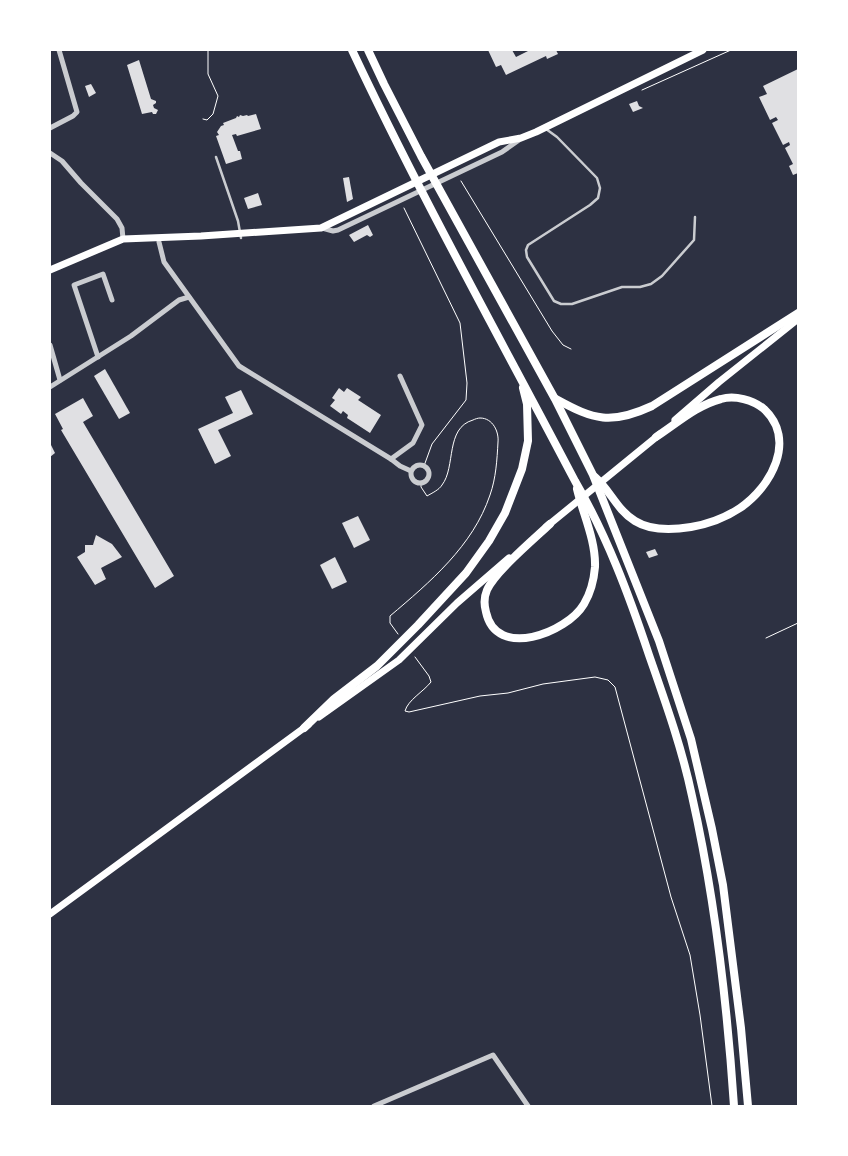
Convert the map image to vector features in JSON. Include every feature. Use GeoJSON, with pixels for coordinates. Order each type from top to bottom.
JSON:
{"type":"FeatureCollection","features":[{"type":"Feature","properties":{"kind":"highway"},"geometry":{"type":"LineString","coordinates":[[352,50],[427,200],[602,529],[635,614],[670,716],[692,794],[710,888],[722,968],[734,1106]]}},
{"type":"Feature","properties":{"kind":"highway"},"geometry":{"type":"LineString","coordinates":[[368,50],[421,156],[555,399],[593,475],[659,640],[691,739],[723,885],[741,1028],[748,1106]]}},
{"type":"Feature","properties":{"kind":"highway"},"geometry":{"type":"LineString","coordinates":[[555,399],[593,417],[614,418],[632,415],[652,406],[798,313]]}},
{"type":"Feature","properties":{"kind":"highway"},"geometry":{"type":"LineString","coordinates":[[304,728],[334,699],[377,666],[418,625],[466,573],[489,541],[505,513],[514,491],[522,469],[528,441],[527,404],[520,376]]}},
{"type":"Feature","properties":{"kind":"highway"},"geometry":{"type":"LineString","coordinates":[[593,475],[603,483],[625,514],[636,522],[655,529],[682,528],[708,524],[725,516],[753,498],[772,472],[780,449],[778,429],[767,412],[758,404],[738,398],[724,398],[712,402],[656,437]]}},
{"type":"Feature","properties":{"kind":"highway"},"geometry":{"type":"LineString","coordinates":[[550,524],[505,567],[492,581],[486,591],[484,604],[487,618],[492,627],[504,635],[519,638],[536,636],[554,630],[572,617],[584,604],[591,586],[595,566],[591,538],[575,481]]}},
{"type":"Feature","properties":{"kind":"main road"},"geometry":{"type":"LineString","coordinates":[[50,270],[124,239],[241,236],[321,228],[499,142],[521,138],[544,128],[703,50]]}},
{"type":"Feature","properties":{"kind":"main road"},"geometry":{"type":"LineString","coordinates":[[50,914],[398,660],[456,602],[656,437],[719,382],[798,319]]}},
{"type":"Feature","properties":{"kind":"street"},"geometry":{"type":"LineString","coordinates":[[50,128],[77,112],[59,50]]}},
{"type":"Feature","properties":{"kind":"street"},"geometry":{"type":"LineString","coordinates":[[321,228],[332,231],[338,230],[502,152],[521,138]]}},
{"type":"Feature","properties":{"kind":"street"},"geometry":{"type":"LineString","coordinates":[[50,153],[62,161],[116,219],[122,228],[124,239]]}},
{"type":"Feature","properties":{"kind":"street"},"geometry":{"type":"LineString","coordinates":[[159,242],[164,262],[239,366],[400,466],[412,471]]}},
{"type":"Feature","properties":{"kind":"street"},"geometry":{"type":"LineString","coordinates":[[98,357],[74,285],[103,274],[112,300]]}},
{"type":"Feature","properties":{"kind":"street"},"geometry":{"type":"LineString","coordinates":[[50,386],[131,336],[179,300],[189,297]]}},
{"type":"Feature","properties":{"kind":"street"},"geometry":{"type":"LineString","coordinates":[[50,345],[60,380]]}},
{"type":"Feature","properties":{"kind":"street"},"geometry":{"type":"LineString","coordinates":[[391,459],[412,443],[422,425],[400,376]]}},
{"type":"Feature","properties":{"kind":"street"},"geometry":{"type":"LineString","coordinates":[[415,466],[424,466],[428,469],[428,477],[421,483],[413,479],[412,471],[415,466]]}},
{"type":"Feature","properties":{"kind":"street"},"geometry":{"type":"LineString","coordinates":[[374,1106],[493,1055],[528,1106]]}},
{"type":"Feature","properties":{"kind":"lane"},"geometry":{"type":"LineString","coordinates":[[544,128],[557,137],[597,178],[600,188],[598,198],[590,205],[528,244],[526,250],[527,257],[554,301],[560,304],[572,304],[622,287],[640,288],[651,284],[662,276],[694,240],[695,217]]}},
{"type":"Feature","properties":{"kind":"lane"},"geometry":{"type":"LineString","coordinates":[[216,158],[238,221],[241,236]]}},
{"type":"Feature","properties":{"kind":"path"},"geometry":{"type":"LineString","coordinates":[[203,119],[207,120],[213,114],[218,96],[208,74],[208,50]]}},
{"type":"Feature","properties":{"kind":"path"},"geometry":{"type":"LineString","coordinates":[[641,90],[731,50]]}},
{"type":"Feature","properties":{"kind":"path"},"geometry":{"type":"LineString","coordinates":[[456,174],[552,331],[563,345],[571,349]]}},
{"type":"Feature","properties":{"kind":"path"},"geometry":{"type":"LineString","coordinates":[[401,200],[460,323],[467,383],[466,400],[432,444],[424,466]]}},
{"type":"Feature","properties":{"kind":"path"},"geometry":{"type":"LineString","coordinates":[[396,631],[390,623],[390,616],[418,593],[456,555],[475,528],[490,495],[497,466],[499,438],[496,427],[489,421],[480,418],[468,422],[458,432],[452,447],[448,473],[442,485],[427,496],[421,487],[421,483]]}},
{"type":"Feature","properties":{"kind":"path"},"geometry":{"type":"LineString","coordinates":[[766,638],[798,622]]}},
{"type":"Feature","properties":{"kind":"path"},"geometry":{"type":"LineString","coordinates":[[418,662],[429,676],[431,682],[406,706],[405,711],[410,712],[480,696],[508,693],[543,684],[595,677],[608,680],[615,687],[666,880],[690,955],[712,1106]]}},
{"type":"Feature","properties":{"kind":"building"},"geometry":{"type":"Polygon","coordinates":[[[488,50],[512,50],[516,57],[530,50],[556,50],[558,54],[547,59],[546,56],[506,75],[501,65],[496,67],[488,50]]]}},
{"type":"Feature","properties":{"kind":"building"},"geometry":{"type":"Polygon","coordinates":[[[139,60],[151,99],[156,101],[153,105],[158,110],[156,114],[152,112],[142,114],[127,65],[139,60]]]}},
{"type":"Feature","properties":{"kind":"building"},"geometry":{"type":"Polygon","coordinates":[[[798,69],[798,173],[793,175],[789,166],[793,164],[785,148],[790,145],[789,142],[783,145],[772,123],[778,120],[776,117],[770,120],[759,97],[767,94],[763,86],[798,69]]]}},
{"type":"Feature","properties":{"kind":"building"},"geometry":{"type":"Polygon","coordinates":[[[91,84],[96,93],[89,97],[85,86],[91,84]]]}},
{"type":"Feature","properties":{"kind":"building"},"geometry":{"type":"Polygon","coordinates":[[[637,101],[639,106],[643,108],[633,112],[629,104],[637,101]]]}},
{"type":"Feature","properties":{"kind":"building"},"geometry":{"type":"Polygon","coordinates":[[[256,114],[261,129],[237,136],[236,134],[232,135],[242,159],[226,164],[216,136],[219,135],[217,132],[224,125],[223,123],[237,116],[256,114]]]}},
{"type":"Feature","properties":{"kind":"building"},"geometry":{"type":"Polygon","coordinates":[[[349,177],[353,199],[347,202],[343,178],[349,177]]]}},
{"type":"Feature","properties":{"kind":"building"},"geometry":{"type":"Polygon","coordinates":[[[258,193],[262,205],[248,209],[244,198],[258,193]]]}},
{"type":"Feature","properties":{"kind":"building"},"geometry":{"type":"Polygon","coordinates":[[[368,225],[373,235],[370,237],[367,235],[354,242],[349,235],[368,225]]]}},
{"type":"Feature","properties":{"kind":"building"},"geometry":{"type":"Polygon","coordinates":[[[105,369],[130,413],[119,419],[94,376],[105,369]]]}},
{"type":"Feature","properties":{"kind":"building"},"geometry":{"type":"Polygon","coordinates":[[[339,388],[344,392],[347,388],[361,397],[358,400],[381,415],[370,433],[347,418],[348,415],[343,411],[341,414],[330,406],[335,400],[332,398],[339,388]]]}},
{"type":"Feature","properties":{"kind":"building"},"geometry":{"type":"Polygon","coordinates":[[[241,390],[253,414],[218,430],[231,456],[215,464],[198,429],[233,413],[225,397],[241,390]]]}},
{"type":"Feature","properties":{"kind":"building"},"geometry":{"type":"Polygon","coordinates":[[[83,398],[93,416],[83,422],[174,576],[155,588],[61,430],[63,429],[55,414],[83,398]]]}},
{"type":"Feature","properties":{"kind":"building"},"geometry":{"type":"Polygon","coordinates":[[[50,443],[55,453],[50,457],[50,443]]]}},
{"type":"Feature","properties":{"kind":"building"},"geometry":{"type":"Polygon","coordinates":[[[358,516],[370,540],[354,548],[342,523],[358,516]]]}},
{"type":"Feature","properties":{"kind":"building"},"geometry":{"type":"Polygon","coordinates":[[[96,535],[112,544],[122,557],[101,568],[106,579],[95,585],[77,557],[85,552],[85,545],[93,545],[96,535]]]}},
{"type":"Feature","properties":{"kind":"building"},"geometry":{"type":"Polygon","coordinates":[[[655,549],[658,555],[649,558],[646,552],[655,549]]]}},
{"type":"Feature","properties":{"kind":"building"},"geometry":{"type":"Polygon","coordinates":[[[335,557],[347,582],[332,589],[320,565],[335,557]]]}}]}
